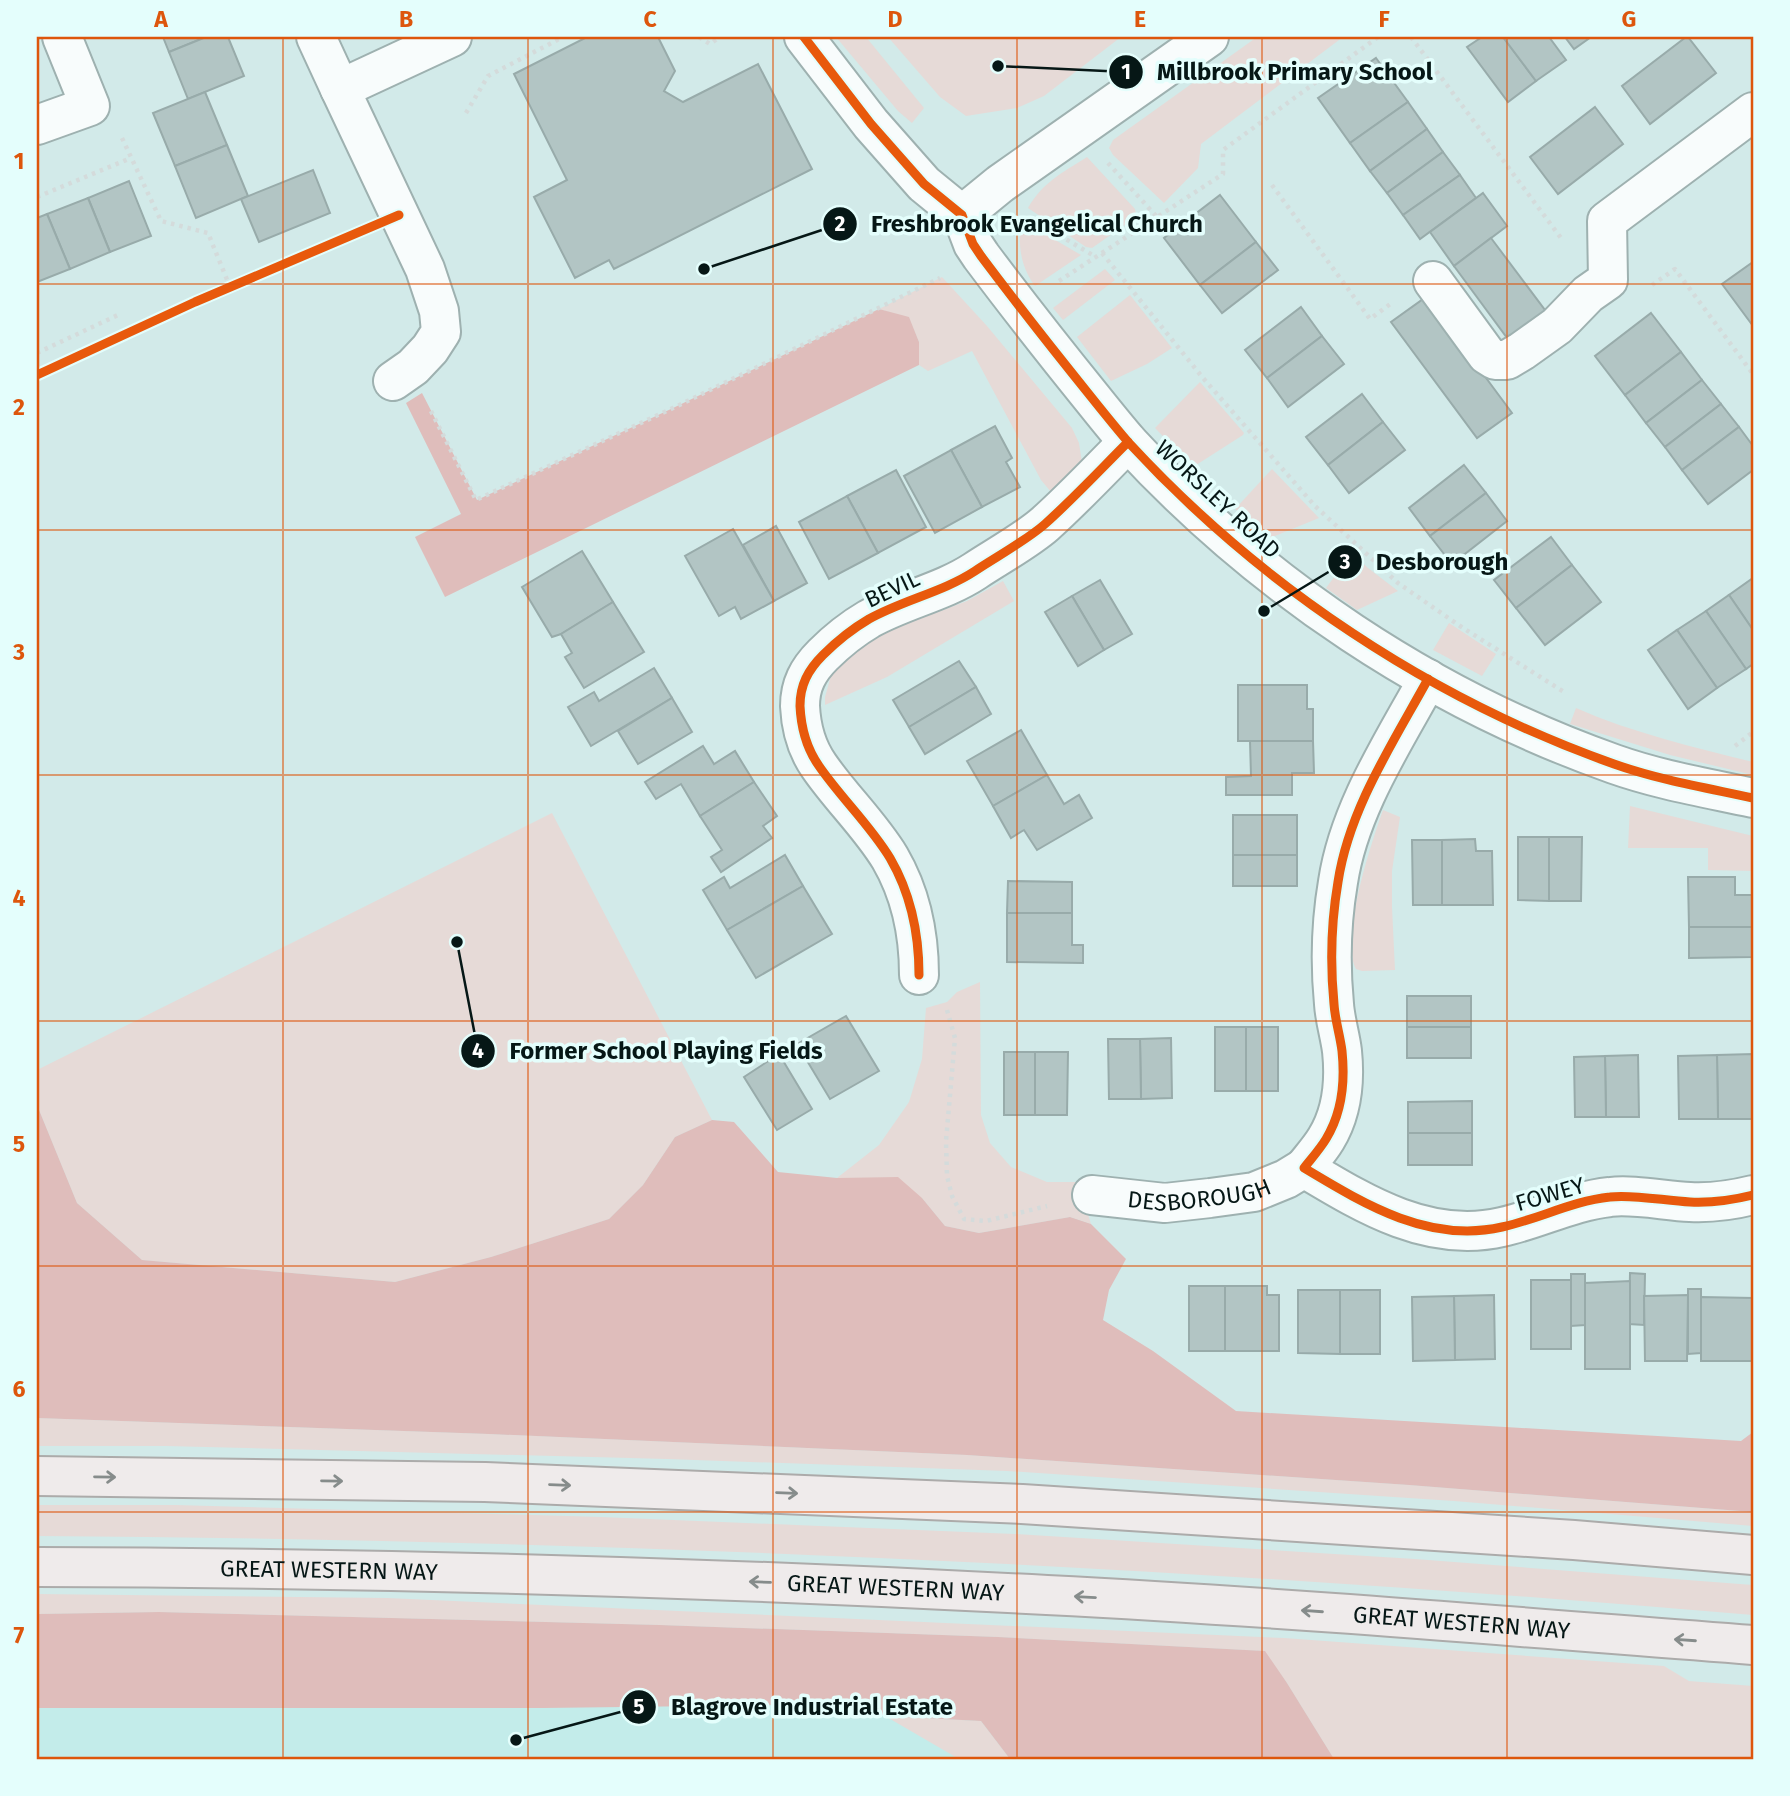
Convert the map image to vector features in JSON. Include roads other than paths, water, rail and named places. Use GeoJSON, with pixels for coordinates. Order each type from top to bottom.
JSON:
{"type":"FeatureCollection","features":[{"type":"Feature","properties":{"kind":"main road"},"geometry":{"type":"LineString","coordinates":[[37,1476],[485,1482],[1009,1503],[1560,1539],[1753,1555]]}},
{"type":"Feature","properties":{"kind":"main road","name":"GREAT WESTERN WAY"},"geometry":{"type":"LineString","coordinates":[[37,1567],[485,1573],[1032,1594],[1324,1611],[1753,1645]]}},
{"type":"Feature","properties":{"kind":"street"},"geometry":{"type":"LineString","coordinates":[[37,125],[90,106],[62,37]]}},
{"type":"Feature","properties":{"kind":"street"},"geometry":{"type":"LineString","coordinates":[[316,37],[425,268],[439,311],[441,332],[430,349],[403,374]]}},
{"type":"Feature","properties":{"kind":"street"},"geometry":{"type":"LineString","coordinates":[[340,89],[452,37]]}},
{"type":"Feature","properties":{"kind":"street","name":"WORSLEY ROAD"},"geometry":{"type":"LineString","coordinates":[[804,37],[923,184],[962,215],[973,244],[981,256],[1046,343],[1128,442],[1210,523],[1283,585],[1357,636],[1427,679],[1491,712],[1616,765],[1753,798]]}},
{"type":"Feature","properties":{"kind":"street"},"geometry":{"type":"LineString","coordinates":[[962,215],[1077,129],[1209,37]]}},
{"type":"Feature","properties":{"kind":"street"},"geometry":{"type":"LineString","coordinates":[[1433,281],[1488,355],[1495,360],[1507,360],[1557,326],[1588,294],[1608,280],[1607,221],[1753,112]]}},
{"type":"Feature","properties":{"kind":"street","name":"BEVIL"},"geometry":{"type":"LineString","coordinates":[[919,975],[915,926],[901,878],[889,856],[839,794],[815,759],[803,729],[800,697],[804,682],[810,668],[835,643],[869,619],[967,576],[1043,526],[1128,442]]}},
{"type":"Feature","properties":{"kind":"street","name":"DESBOROUGH"},"geometry":{"type":"LineString","coordinates":[[1092,1195],[1165,1203],[1254,1192],[1286,1179],[1304,1168],[1327,1139],[1339,1107],[1343,1079],[1331,961],[1336,893],[1344,856],[1350,832],[1373,782],[1427,679]]}},
{"type":"Feature","properties":{"kind":"street","name":"DESBOROUGH"},"geometry":{"type":"LineString","coordinates":[[1304,1168],[1347,1194],[1400,1219]]}},
{"type":"Feature","properties":{"kind":"street","name":"FOWEY"},"geometry":{"type":"LineString","coordinates":[[1400,1219],[1465,1232],[1500,1228],[1566,1206],[1612,1197],[1693,1203],[1753,1195]]}},
{"type":"Feature","properties":{"kind":"place","name":"Millbrook Primary School"},"geometry":{"type":"Point","coordinates":[998,66]}},
{"type":"Feature","properties":{"kind":"place","name":"Freshbrook Evangelical Church"},"geometry":{"type":"Point","coordinates":[704,269]}},
{"type":"Feature","properties":{"kind":"place","name":"Desborough"},"geometry":{"type":"Point","coordinates":[1264,611]}},
{"type":"Feature","properties":{"kind":"place","name":"Former School Playing Fields"},"geometry":{"type":"Point","coordinates":[457,942]}},
{"type":"Feature","properties":{"kind":"place","name":"Blagrove Industrial Estate"},"geometry":{"type":"Point","coordinates":[516,1740]}}]}
